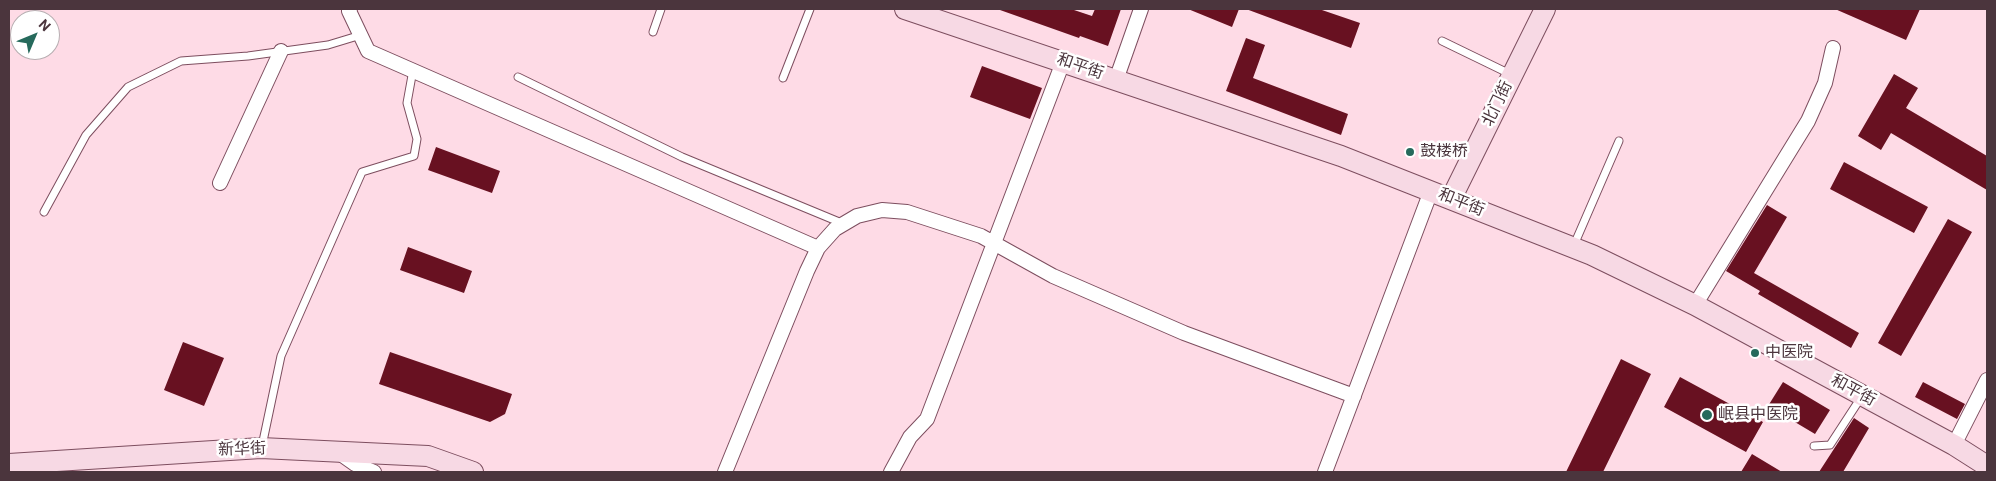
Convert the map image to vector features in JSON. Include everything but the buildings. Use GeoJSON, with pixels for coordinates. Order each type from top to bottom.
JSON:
{"type":"FeatureCollection","features":[{"type":"Feature","properties":{"kind":"main road","name":"和平街"},"geometry":{"type":"LineString","coordinates":[[905,9],[1341,156],[1592,255],[1695,305],[1954,445],[1987,466]]}},
{"type":"Feature","properties":{"kind":"main road","name":"北门街"},"geometry":{"type":"LineString","coordinates":[[1451,199],[1545,9]]}},
{"type":"Feature","properties":{"kind":"main road","name":"新华街"},"geometry":{"type":"LineString","coordinates":[[9,464],[261,448],[428,456],[473,472]]}},
{"type":"Feature","properties":{"kind":"street"},"geometry":{"type":"LineString","coordinates":[[350,9],[368,51],[818,248]]}},
{"type":"Feature","properties":{"kind":"street"},"geometry":{"type":"LineString","coordinates":[[1116,80],[1141,9]]}},
{"type":"Feature","properties":{"kind":"street"},"geometry":{"type":"LineString","coordinates":[[1695,305],[1808,121],[1824,83],[1833,48]]}},
{"type":"Feature","properties":{"kind":"street"},"geometry":{"type":"LineString","coordinates":[[220,183],[281,51]]}},
{"type":"Feature","properties":{"kind":"street"},"geometry":{"type":"LineString","coordinates":[[891,472],[910,437],[927,419],[1063,62]]}},
{"type":"Feature","properties":{"kind":"street"},"geometry":{"type":"LineString","coordinates":[[1325,472],[1431,191]]}},
{"type":"Feature","properties":{"kind":"street"},"geometry":{"type":"LineString","coordinates":[[725,472],[818,248],[835,230],[857,216],[882,210],[907,212],[981,236],[1053,276],[1184,333],[1354,396]]}},
{"type":"Feature","properties":{"kind":"street"},"geometry":{"type":"LineString","coordinates":[[1954,445],[1987,380]]}},
{"type":"Feature","properties":{"kind":"street"},"geometry":{"type":"LineString","coordinates":[[336,451],[355,464],[374,472]]}},
{"type":"Feature","properties":{"kind":"lane"},"geometry":{"type":"LineString","coordinates":[[653,32],[661,9]]}},
{"type":"Feature","properties":{"kind":"lane"},"geometry":{"type":"LineString","coordinates":[[783,78],[810,9]]}},
{"type":"Feature","properties":{"kind":"lane"},"geometry":{"type":"LineString","coordinates":[[44,212],[86,135],[128,87],[181,61],[328,45],[361,35]]}},
{"type":"Feature","properties":{"kind":"lane"},"geometry":{"type":"LineString","coordinates":[[1442,41],[1512,76]]}},
{"type":"Feature","properties":{"kind":"lane"},"geometry":{"type":"LineString","coordinates":[[261,448],[281,356],[362,172],[414,156],[417,139],[406,103],[413,70]]}},
{"type":"Feature","properties":{"kind":"lane"},"geometry":{"type":"LineString","coordinates":[[518,77],[682,157],[844,224]]}},
{"type":"Feature","properties":{"kind":"lane"},"geometry":{"type":"LineString","coordinates":[[1573,248],[1619,141]]}},
{"type":"Feature","properties":{"kind":"lane"},"geometry":{"type":"LineString","coordinates":[[1814,446],[1830,445],[1862,396]]}},
{"type":"Feature","properties":{"kind":"place","name":"鼓楼桥"},"geometry":{"type":"Point","coordinates":[1410,152]}},
{"type":"Feature","properties":{"kind":"place","name":"中医院"},"geometry":{"type":"Point","coordinates":[1755,353]}},
{"type":"Feature","properties":{"kind":"place","name":"岷县中医院"},"geometry":{"type":"Point","coordinates":[1707,415]}}]}
